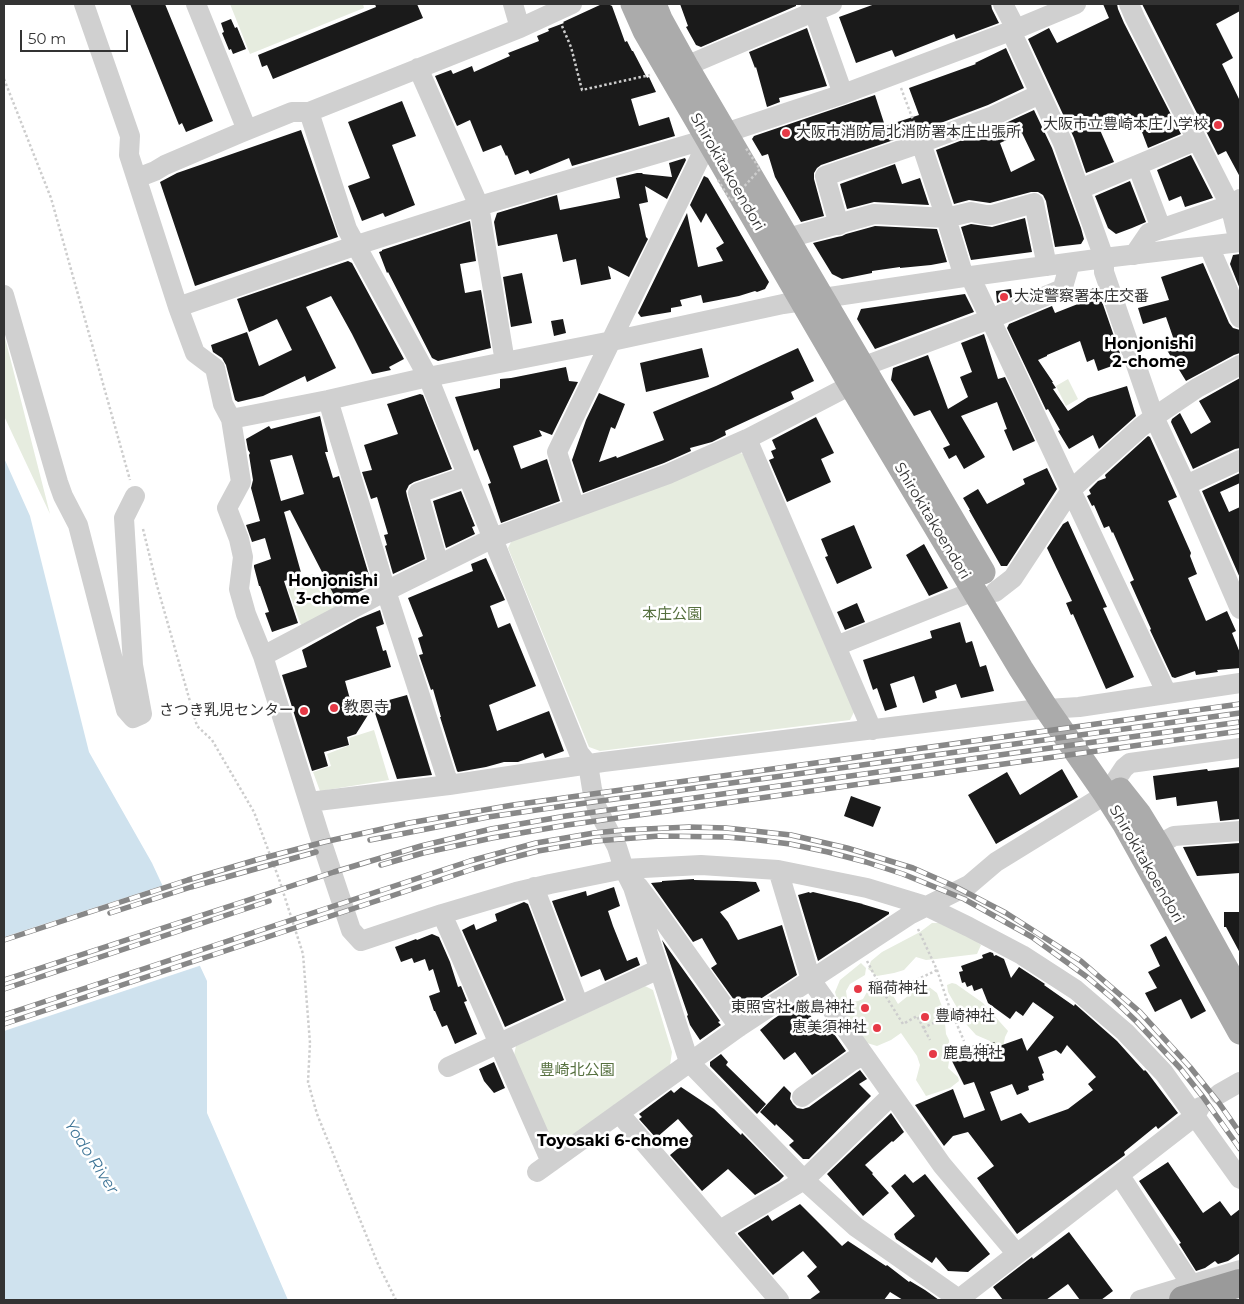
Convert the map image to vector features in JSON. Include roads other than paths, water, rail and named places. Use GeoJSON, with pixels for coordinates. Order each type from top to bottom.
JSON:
{"type":"FeatureCollection","features":[{"type":"Feature","properties":{"kind":"highway"},"geometry":{"type":"LineString","coordinates":[[1187,1292],[1240,1283]]}},
{"type":"Feature","properties":{"kind":"highway"},"geometry":{"type":"LineString","coordinates":[[1232,1300],[1240,1298]]}},
{"type":"Feature","properties":{"kind":"main road","name":"Shirokitakoendori"},"geometry":{"type":"LineString","coordinates":[[633,4],[645,31],[788,238],[813,300]]}},
{"type":"Feature","properties":{"kind":"main road","name":"Shirokitakoendori"},"geometry":{"type":"LineString","coordinates":[[654,4],[660,19],[686,66],[716,135],[857,377],[985,591],[1035,660],[1056,708],[1095,755],[1124,823],[1240,1032]]}},
{"type":"Feature","properties":{"kind":"main road","name":"Shirokitakoendori"},"geometry":{"type":"LineString","coordinates":[[1110,788],[1138,814],[1158,845],[1240,994]]}},
{"type":"Feature","properties":{"kind":"street"},"geometry":{"type":"LineString","coordinates":[[84,4],[130,136],[129,155],[178,307],[195,353],[215,368],[223,404],[231,419],[241,482],[227,508],[239,539],[243,557],[239,589],[246,614],[263,656],[309,802],[356,936],[442,914],[534,887],[624,869],[700,865],[778,870],[867,888],[919,910],[969,927],[1022,955],[1076,990],[1125,1032],[1164,1073],[1198,1112],[1240,1178]]}},
{"type":"Feature","properties":{"kind":"street"},"geometry":{"type":"LineString","coordinates":[[196,4],[247,130]]}},
{"type":"Feature","properties":{"kind":"street"},"geometry":{"type":"LineString","coordinates":[[512,4],[520,28]]}},
{"type":"Feature","properties":{"kind":"street"},"geometry":{"type":"LineString","coordinates":[[686,66],[812,8],[832,4]]}},
{"type":"Feature","properties":{"kind":"street"},"geometry":{"type":"LineString","coordinates":[[1003,4],[1040,94],[1063,143],[1080,189],[1104,258],[1104,272],[1154,417],[1186,485],[1234,576],[1240,609]]}},
{"type":"Feature","properties":{"kind":"street"},"geometry":{"type":"LineString","coordinates":[[178,307],[357,245],[843,94],[1014,30],[1076,4]]}},
{"type":"Feature","properties":{"kind":"street"},"geometry":{"type":"LineString","coordinates":[[231,419],[783,304],[1104,258],[1240,242],[1235,202],[1197,140],[1129,4]]}},
{"type":"Feature","properties":{"kind":"street"},"geometry":{"type":"LineString","coordinates":[[137,178],[247,130],[418,68],[520,28],[564,8]]}},
{"type":"Feature","properties":{"kind":"street"},"geometry":{"type":"LineString","coordinates":[[812,8],[843,94]]}},
{"type":"Feature","properties":{"kind":"street"},"geometry":{"type":"LineString","coordinates":[[418,68],[479,206],[505,362]]}},
{"type":"Feature","properties":{"kind":"street"},"geometry":{"type":"LineString","coordinates":[[840,225],[825,176],[993,116],[1040,94]]}},
{"type":"Feature","properties":{"kind":"street"},"geometry":{"type":"LineString","coordinates":[[301,112],[347,229],[428,377],[579,753],[588,764],[597,808],[617,847],[624,869],[633,887],[689,1062],[804,1180],[856,1227],[960,1300],[1120,1176],[1198,1112]]}},
{"type":"Feature","properties":{"kind":"street"},"geometry":{"type":"LineString","coordinates":[[576,508],[557,452],[699,160],[716,135]]}},
{"type":"Feature","properties":{"kind":"street"},"geometry":{"type":"LineString","coordinates":[[1080,189],[1197,140]]}},
{"type":"Feature","properties":{"kind":"street"},"geometry":{"type":"LineString","coordinates":[[921,143],[967,277],[990,318],[1167,694]]}},
{"type":"Feature","properties":{"kind":"street"},"geometry":{"type":"LineString","coordinates":[[1138,165],[1161,228]]}},
{"type":"Feature","properties":{"kind":"street"},"geometry":{"type":"LineString","coordinates":[[1134,255],[1149,233],[1235,202]]}},
{"type":"Feature","properties":{"kind":"street"},"geometry":{"type":"LineString","coordinates":[[788,238],[874,214],[946,218],[971,212],[992,216],[1034,203],[1047,266]]}},
{"type":"Feature","properties":{"kind":"street"},"geometry":{"type":"LineString","coordinates":[[1209,246],[1240,318]]}},
{"type":"Feature","properties":{"kind":"street"},"geometry":{"type":"LineString","coordinates":[[263,656],[492,538],[668,474],[747,439],[857,377],[875,362],[1060,290],[1063,288],[1070,263]]}},
{"type":"Feature","properties":{"kind":"street"},"geometry":{"type":"LineString","coordinates":[[4,295],[58,482],[78,525],[126,710],[133,718],[142,714],[133,665],[124,518],[135,496]]}},
{"type":"Feature","properties":{"kind":"street"},"geometry":{"type":"LineString","coordinates":[[836,646],[985,591],[1013,578],[1071,490],[1154,417],[1197,388],[1240,365]]}},
{"type":"Feature","properties":{"kind":"street"},"geometry":{"type":"LineString","coordinates":[[328,400],[386,591],[449,785]]}},
{"type":"Feature","properties":{"kind":"street"},"geometry":{"type":"LineString","coordinates":[[747,439],[872,730]]}},
{"type":"Feature","properties":{"kind":"street"},"geometry":{"type":"LineString","coordinates":[[1186,485],[1240,460]]}},
{"type":"Feature","properties":{"kind":"street"},"geometry":{"type":"LineString","coordinates":[[439,565],[418,493],[467,476]]}},
{"type":"Feature","properties":{"kind":"street"},"geometry":{"type":"LineString","coordinates":[[309,802],[449,785],[588,764],[1056,708],[1240,683]]}},
{"type":"Feature","properties":{"kind":"street"},"geometry":{"type":"LineString","coordinates":[[442,914],[499,1044],[544,1167],[739,1027],[919,910],[969,885],[996,862],[1095,801],[1110,788],[1124,768],[1130,763],[1240,748]]}},
{"type":"Feature","properties":{"kind":"street"},"geometry":{"type":"LineString","coordinates":[[1158,845],[1174,836],[1240,831]]}},
{"type":"Feature","properties":{"kind":"street"},"geometry":{"type":"LineString","coordinates":[[624,869],[653,906],[739,1027]]}},
{"type":"Feature","properties":{"kind":"street"},"geometry":{"type":"LineString","coordinates":[[778,870],[811,980],[942,1165],[1017,1254]]}},
{"type":"Feature","properties":{"kind":"street"},"geometry":{"type":"LineString","coordinates":[[534,887],[579,1006]]}},
{"type":"Feature","properties":{"kind":"street"},"geometry":{"type":"LineString","coordinates":[[448,1067],[659,970]]}},
{"type":"Feature","properties":{"kind":"street"},"geometry":{"type":"LineString","coordinates":[[802,1097],[852,1061],[864,1055]]}},
{"type":"Feature","properties":{"kind":"street"},"geometry":{"type":"LineString","coordinates":[[1219,1094],[1240,1082]]}},
{"type":"Feature","properties":{"kind":"street"},"geometry":{"type":"LineString","coordinates":[[720,1230],[804,1180],[892,1095]]}},
{"type":"Feature","properties":{"kind":"street"},"geometry":{"type":"LineString","coordinates":[[619,1113],[779,1300]]}},
{"type":"Feature","properties":{"kind":"street"},"geometry":{"type":"LineString","coordinates":[[1120,1176],[1187,1292]]}},
{"type":"Feature","properties":{"kind":"street"},"geometry":{"type":"LineString","coordinates":[[1140,1300],[1187,1292],[1240,1270]]}},
{"type":"Feature","properties":{"kind":"water","name":"Yodo River"},"geometry":{"type":"Polygon","coordinates":[[[4,458],[30,516],[89,752],[152,863],[207,981],[207,1113],[288,1300],[4,1300],[4,458]]]}},
{"type":"Feature","properties":{"kind":"railway"},"geometry":{"type":"LineString","coordinates":[[4,940],[188,880],[256,860],[324,842],[409,823],[513,805],[1240,704]]}},
{"type":"Feature","properties":{"kind":"railway"},"geometry":{"type":"LineString","coordinates":[[370,840],[488,817],[1240,713]]}},
{"type":"Feature","properties":{"kind":"railway"},"geometry":{"type":"LineString","coordinates":[[4,980],[334,872],[421,846],[491,829],[566,816],[1240,722]]}},
{"type":"Feature","properties":{"kind":"railway"},"geometry":{"type":"LineString","coordinates":[[381,865],[423,853],[492,838],[567,825],[1240,731]]}},
{"type":"Feature","properties":{"kind":"railway"},"geometry":{"type":"LineString","coordinates":[[4,1015],[470,861],[536,843],[624,830],[689,827],[726,828],[791,835],[847,848],[913,868],[954,886],[1006,913],[1081,961],[1140,1012],[1190,1067],[1240,1133]]}},
{"type":"Feature","properties":{"kind":"railway"},"geometry":{"type":"LineString","coordinates":[[4,1024],[473,869],[538,851],[596,841],[659,836],[751,839],[790,844],[828,852],[903,874],[964,899],[1032,937],[1087,977],[1137,1022],[1180,1068],[1240,1149]]}},
{"type":"Feature","properties":{"kind":"railway"},"geometry":{"type":"LineString","coordinates":[[110,913],[191,887],[316,852]]}},
{"type":"Feature","properties":{"kind":"railway"},"geometry":{"type":"LineString","coordinates":[[4,989],[269,901]]}},
{"type":"Feature","properties":{"kind":"place","name":"大阪市立豊崎本庄小学校"},"geometry":{"type":"Point","coordinates":[1218,125]}},
{"type":"Feature","properties":{"kind":"place","name":"大阪市消防局北消防署本庄出張所"},"geometry":{"type":"Point","coordinates":[786,133]}},
{"type":"Feature","properties":{"kind":"place","name":"大淀警察署本庄交番"},"geometry":{"type":"Point","coordinates":[1004,297]}},
{"type":"Feature","properties":{"kind":"place","name":"教恩寺"},"geometry":{"type":"Point","coordinates":[334,708]}},
{"type":"Feature","properties":{"kind":"place","name":"さつき乳児センター"},"geometry":{"type":"Point","coordinates":[304,711]}},
{"type":"Feature","properties":{"kind":"place","name":"稲荷神社"},"geometry":{"type":"Point","coordinates":[858,989]}},
{"type":"Feature","properties":{"kind":"place","name":"東照宮社 厳島神社"},"geometry":{"type":"Point","coordinates":[865,1008]}},
{"type":"Feature","properties":{"kind":"place","name":"豊崎神社"},"geometry":{"type":"Point","coordinates":[925,1017]}},
{"type":"Feature","properties":{"kind":"place","name":"恵美須神社"},"geometry":{"type":"Point","coordinates":[877,1028]}},
{"type":"Feature","properties":{"kind":"place","name":"鹿島神社"},"geometry":{"type":"Point","coordinates":[933,1054]}},
{"type":"Feature","properties":{"kind":"district","name":"Honjonishi 2-chome"},"geometry":{"type":"Point","coordinates":[1149,353]}},
{"type":"Feature","properties":{"kind":"district","name":"Honjonishi 3-chome"},"geometry":{"type":"Point","coordinates":[333,590]}},
{"type":"Feature","properties":{"kind":"district","name":"Toyosaki 6-chome"},"geometry":{"type":"Point","coordinates":[613,1141]}},
{"type":"Feature","properties":{"kind":"park label","name":"本庄公園"},"geometry":{"type":"Point","coordinates":[672,615]}},
{"type":"Feature","properties":{"kind":"park label","name":"豊崎北公園"},"geometry":{"type":"Point","coordinates":[577,1071]}}]}
